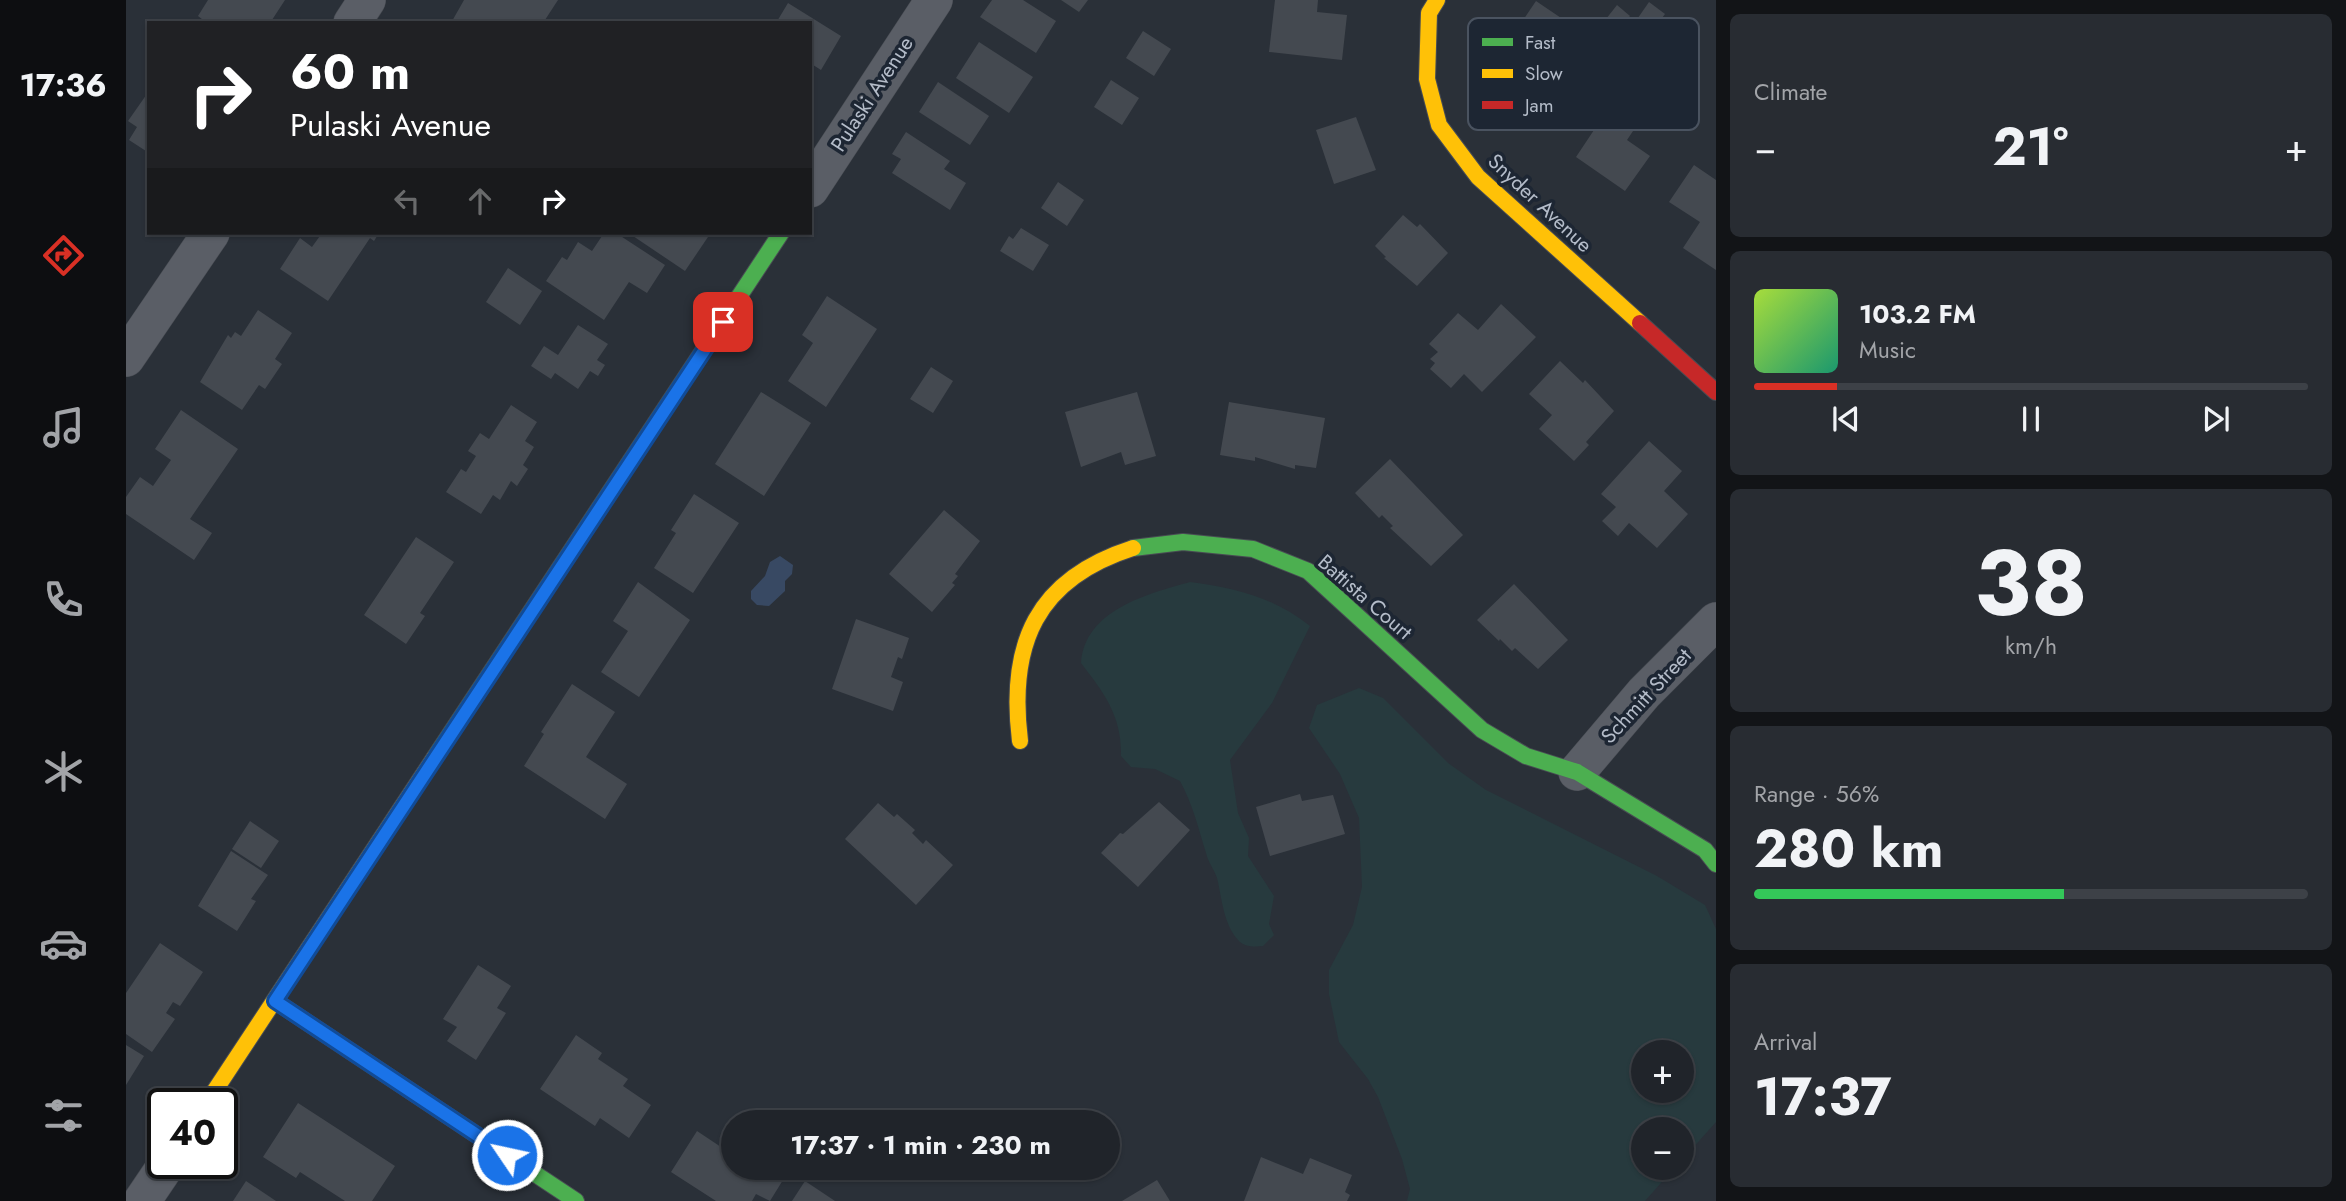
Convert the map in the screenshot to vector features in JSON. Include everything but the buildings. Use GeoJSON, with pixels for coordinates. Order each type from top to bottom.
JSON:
{"type":"FeatureCollection","features":[{"type":"Feature","properties":{"kind":"street"},"geometry":{"type":"LineString","coordinates":[[353,21],[368,0]]}},
{"type":"Feature","properties":{"kind":"street","name":"Pulaski Avenue"},"geometry":{"type":"LineString","coordinates":[[812,186],[934,0]]}},
{"type":"Feature","properties":{"kind":"street","name":"Snyder Avenue"},"geometry":{"type":"LineString","coordinates":[[1437,0],[1429,13],[1427,79],[1438,125],[1478,177],[1716,392]]}},
{"type":"Feature","properties":{"kind":"street"},"geometry":{"type":"LineString","coordinates":[[126,358],[210,235]]}},
{"type":"Feature","properties":{"kind":"street"},"geometry":{"type":"LineString","coordinates":[[217,1088],[781,235]]}},
{"type":"Feature","properties":{"kind":"street","name":"Battista Court"},"geometry":{"type":"LineString","coordinates":[[1020,741],[1015,699],[1023,647],[1045,603],[1078,571],[1131,548],[1183,541],[1253,549],[1308,571],[1482,730],[1526,756],[1577,772],[1705,850],[1716,864]]}},
{"type":"Feature","properties":{"kind":"street","name":"Schmitt Street"},"geometry":{"type":"LineString","coordinates":[[1577,772],[1644,693],[1716,621]]}},
{"type":"Feature","properties":{"kind":"street"},"geometry":{"type":"LineString","coordinates":[[275,1001],[576,1201]]}},
{"type":"Feature","properties":{"kind":"street"},"geometry":{"type":"LineString","coordinates":[[142,1201],[157,1179]]}},
{"type":"Feature","properties":{"kind":"green space"},"geometry":{"type":"Polygon","coordinates":[[[1190,582],[1253,595],[1282,608],[1310,626],[1272,703],[1230,760],[1238,813],[1249,838],[1248,856],[1274,896],[1269,924],[1274,935],[1263,946],[1243,944],[1229,926],[1217,878],[1180,781],[1155,769],[1131,767],[1121,756],[1121,742],[1115,717],[1104,695],[1081,663],[1085,645],[1106,617],[1138,599],[1190,582]]]}},
{"type":"Feature","properties":{"kind":"green space"},"geometry":{"type":"Polygon","coordinates":[[[1359,688],[1383,698],[1448,763],[1486,790],[1657,876],[1705,905],[1716,929],[1716,1122],[1694,1147],[1694,1117],[1631,1117],[1631,1180],[1664,1180],[1645,1201],[1407,1201],[1410,1189],[1402,1159],[1378,1097],[1368,1079],[1339,1042],[1329,994],[1329,970],[1353,925],[1362,887],[1359,818],[1340,774],[1309,728],[1317,705],[1359,688]]]}},
{"type":"Feature","properties":{"kind":"water"},"geometry":{"type":"Polygon","coordinates":[[[780,556],[793,565],[792,574],[785,581],[785,591],[769,606],[757,605],[751,599],[751,591],[765,576],[770,562],[780,556]]]}},
{"type":"Feature","properties":{"kind":"traffic: fast"},"geometry":{"type":"LineString","coordinates":[[435,757],[780,235]]}},
{"type":"Feature","properties":{"kind":"traffic: fast"},"geometry":{"type":"LineString","coordinates":[[1133,548],[1183,542],[1253,549],[1308,571],[1482,730],[1526,756],[1577,772],[1705,850],[1716,864]]}},
{"type":"Feature","properties":{"kind":"traffic: fast"},"geometry":{"type":"LineString","coordinates":[[275,1001],[576,1201]]}},
{"type":"Feature","properties":{"kind":"traffic: slow"},"geometry":{"type":"LineString","coordinates":[[1437,0],[1429,13],[1427,79],[1439,125],[1478,177],[1640,323]]}},
{"type":"Feature","properties":{"kind":"traffic: slow"},"geometry":{"type":"LineString","coordinates":[[1020,741],[1017,706],[1019,674],[1025,645],[1036,620],[1051,597],[1073,578],[1100,561],[1133,548]]}},
{"type":"Feature","properties":{"kind":"traffic: slow"},"geometry":{"type":"LineString","coordinates":[[217,1088],[435,757]]}},
{"type":"Feature","properties":{"kind":"traffic: jam"},"geometry":{"type":"LineString","coordinates":[[1640,323],[1716,392]]}},
{"type":"Feature","properties":{"kind":"route"},"geometry":{"type":"LineString","coordinates":[[507,1155],[275,1001],[723,322]]}}]}
